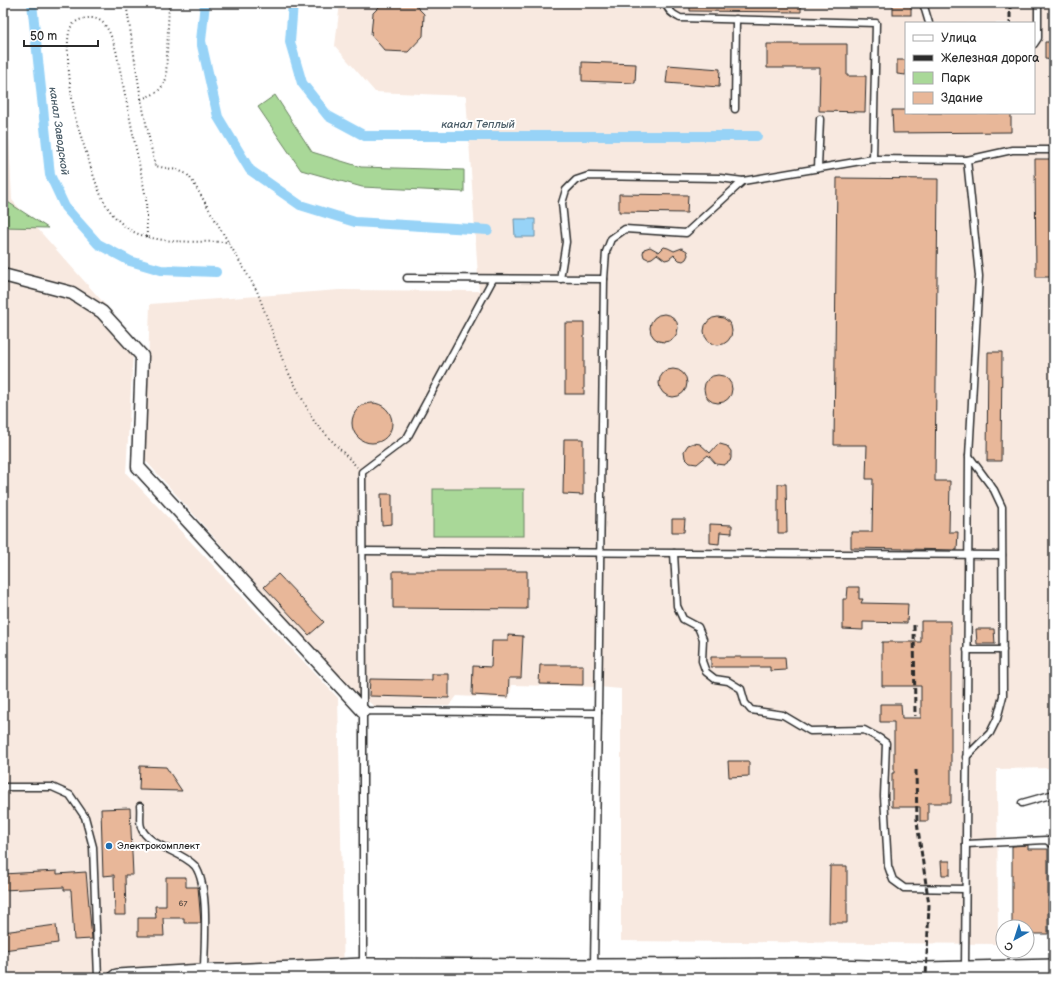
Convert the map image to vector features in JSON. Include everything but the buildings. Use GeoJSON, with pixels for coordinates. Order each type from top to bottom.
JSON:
{"type":"FeatureCollection","features":[{"type":"Feature","properties":{"kind":"main road"},"geometry":{"type":"LineString","coordinates":[[117,978],[204,973],[225,976],[363,967],[489,973],[594,968],[807,972],[1054,968]]}},
{"type":"Feature","properties":{"kind":"street"},"geometry":{"type":"LineString","coordinates":[[3,275],[72,293],[102,312],[142,356],[138,467],[363,711]]}},
{"type":"Feature","properties":{"kind":"lane"},"geometry":{"type":"LineString","coordinates":[[666,3],[666,6],[673,14],[680,18],[876,23],[873,159]]}},
{"type":"Feature","properties":{"kind":"lane"},"geometry":{"type":"LineString","coordinates":[[923,3],[929,22]]}},
{"type":"Feature","properties":{"kind":"lane"},"geometry":{"type":"LineString","coordinates":[[1035,42],[1038,38],[1038,3]]}},
{"type":"Feature","properties":{"kind":"lane"},"geometry":{"type":"LineString","coordinates":[[735,109],[736,19]]}},
{"type":"Feature","properties":{"kind":"lane"},"geometry":{"type":"LineString","coordinates":[[818,168],[820,118]]}},
{"type":"Feature","properties":{"kind":"lane"},"geometry":{"type":"LineString","coordinates":[[560,279],[566,242],[562,203],[566,190],[576,180],[588,176],[720,178],[743,181],[873,159],[967,160],[1012,150],[1054,150]]}},
{"type":"Feature","properties":{"kind":"lane"},"geometry":{"type":"LineString","coordinates":[[965,970],[969,456],[979,276],[967,160]]}},
{"type":"Feature","properties":{"kind":"lane"},"geometry":{"type":"LineString","coordinates":[[594,968],[604,279],[606,252],[611,239],[625,229],[686,233],[743,181]]}},
{"type":"Feature","properties":{"kind":"lane"},"geometry":{"type":"LineString","coordinates":[[407,278],[604,279]]}},
{"type":"Feature","properties":{"kind":"lane"},"geometry":{"type":"LineString","coordinates":[[363,967],[362,472],[407,438],[493,279]]}},
{"type":"Feature","properties":{"kind":"lane"},"geometry":{"type":"LineString","coordinates":[[966,757],[990,733],[997,719],[1003,696],[1002,507],[994,490],[969,456]]}},
{"type":"Feature","properties":{"kind":"lane"},"geometry":{"type":"LineString","coordinates":[[363,551],[1002,554]]}},
{"type":"Feature","properties":{"kind":"lane"},"geometry":{"type":"LineString","coordinates":[[674,553],[677,606],[683,619],[698,627],[703,639],[702,661],[706,672],[715,679],[728,681],[741,689],[745,703],[751,710],[783,715],[810,731],[864,730],[883,740],[886,743],[884,796],[888,866],[893,880],[904,888],[965,889]]}},
{"type":"Feature","properties":{"kind":"lane"},"geometry":{"type":"LineString","coordinates":[[967,650],[1002,650]]}},
{"type":"Feature","properties":{"kind":"lane"},"geometry":{"type":"LineString","coordinates":[[363,711],[598,713]]}},
{"type":"Feature","properties":{"kind":"lane"},"geometry":{"type":"LineString","coordinates":[[3,787],[52,787],[70,796],[85,817],[93,847],[98,978]]}},
{"type":"Feature","properties":{"kind":"lane"},"geometry":{"type":"LineString","coordinates":[[1022,803],[1054,794]]}},
{"type":"Feature","properties":{"kind":"lane"},"geometry":{"type":"LineString","coordinates":[[140,806],[141,828],[148,837],[182,856],[195,867],[203,884],[205,929],[204,973]]}},
{"type":"Feature","properties":{"kind":"lane"},"geometry":{"type":"LineString","coordinates":[[966,844],[1046,840],[1054,845]]}},
{"type":"Feature","properties":{"kind":"path"},"geometry":{"type":"LineString","coordinates":[[126,3],[141,99],[155,166],[177,170],[187,174],[193,182],[257,291],[285,366],[314,423],[362,472]]}},
{"type":"Feature","properties":{"kind":"path"},"geometry":{"type":"LineString","coordinates":[[141,99],[156,94],[162,88],[166,79],[169,3]]}},
{"type":"Feature","properties":{"kind":"path"},"geometry":{"type":"LineString","coordinates":[[147,237],[146,198],[116,50],[109,30],[104,23],[96,19],[87,18],[78,21],[71,26],[68,34],[69,65],[76,118],[94,176],[106,204],[116,218],[129,229],[147,237],[158,240],[229,242]]}},
{"type":"Feature","properties":{"kind":"shaded area"},"geometry":{"type":"Polygon","coordinates":[[[340,3],[1054,3],[1054,768],[997,769],[998,919],[995,919],[995,944],[621,941],[621,689],[512,685],[509,699],[457,696],[449,706],[376,707],[351,690],[145,460],[150,304],[339,290],[479,291],[466,96],[375,92],[335,46],[340,3]]]}},
{"type":"Feature","properties":{"kind":"shaded area"},"geometry":{"type":"Polygon","coordinates":[[[3,13],[12,200],[134,337],[126,473],[338,698],[344,978],[3,978],[3,13]]]}},
{"type":"Feature","properties":{"kind":"green space"},"geometry":{"type":"Polygon","coordinates":[[[275,95],[312,152],[361,167],[464,170],[464,192],[362,187],[301,170],[258,107],[275,95]]]}},
{"type":"Feature","properties":{"kind":"green space"},"geometry":{"type":"Polygon","coordinates":[[[3,199],[48,228],[3,227],[3,199]]]}},
{"type":"Feature","properties":{"kind":"green space"},"geometry":{"type":"Polygon","coordinates":[[[433,489],[524,489],[524,536],[433,536],[433,489]]]}},
{"type":"Feature","properties":{"kind":"water"},"geometry":{"type":"Polygon","coordinates":[[[514,219],[535,219],[535,237],[515,237],[514,219]]]}},
{"type":"Feature","properties":{"kind":"waterway","name":"канал Заводской"},"geometry":{"type":"LineString","coordinates":[[32,3],[50,175],[65,207],[98,244],[130,261],[161,270],[216,272]]}},
{"type":"Feature","properties":{"kind":"waterway","name":"канал Теплый"},"geometry":{"type":"LineString","coordinates":[[205,3],[201,41],[218,117],[250,170],[300,205],[355,222],[488,230]]}},
{"type":"Feature","properties":{"kind":"waterway","name":"канал Теплый"},"geometry":{"type":"LineString","coordinates":[[293,3],[290,42],[302,83],[328,116],[365,136],[757,136]]}},
{"type":"Feature","properties":{"kind":"railway"},"geometry":{"type":"LineString","coordinates":[[1010,3],[1010,22]]}},
{"type":"Feature","properties":{"kind":"railway"},"geometry":{"type":"LineString","coordinates":[[914,625],[915,716]]}},
{"type":"Feature","properties":{"kind":"railway"},"geometry":{"type":"LineString","coordinates":[[916,770],[917,822],[929,905],[926,978]]}},
{"type":"Feature","properties":{"kind":"place","name":"Электрокомплект"},"geometry":{"type":"Point","coordinates":[109,846]}}]}
